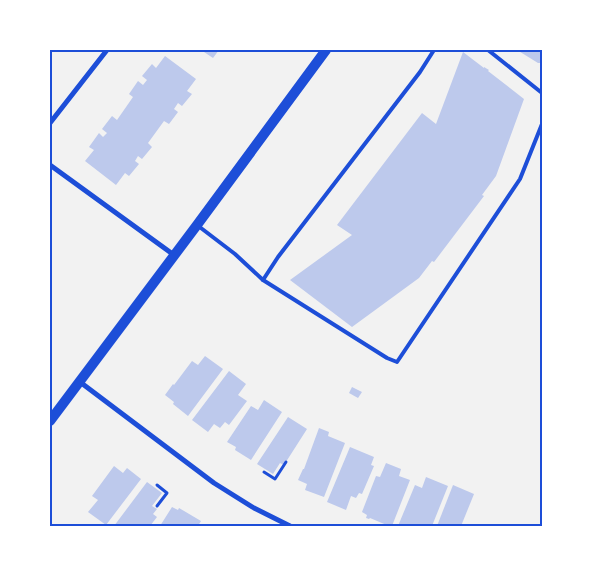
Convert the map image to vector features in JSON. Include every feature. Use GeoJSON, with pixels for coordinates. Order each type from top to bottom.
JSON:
{"type":"FeatureCollection","features":[{"type":"Feature","properties":{"kind":"main road"},"geometry":{"type":"LineString","coordinates":[[50,421],[198,225],[326,50]]}},
{"type":"Feature","properties":{"kind":"street"},"geometry":{"type":"LineString","coordinates":[[50,123],[107,50]]}},
{"type":"Feature","properties":{"kind":"street"},"geometry":{"type":"LineString","coordinates":[[50,166],[174,256]]}},
{"type":"Feature","properties":{"kind":"street"},"geometry":{"type":"LineString","coordinates":[[80,382],[214,483],[254,508],[290,526]]}},
{"type":"Feature","properties":{"kind":"lane"},"geometry":{"type":"LineString","coordinates":[[263,280],[420,72],[434,50]]}},
{"type":"Feature","properties":{"kind":"lane"},"geometry":{"type":"LineString","coordinates":[[488,50],[542,93]]}},
{"type":"Feature","properties":{"kind":"lane"},"geometry":{"type":"LineString","coordinates":[[198,225],[236,254],[263,280],[387,358],[397,362],[520,179],[542,124]]}},
{"type":"Feature","properties":{"kind":"path"},"geometry":{"type":"LineString","coordinates":[[264,472],[275,479],[286,462]]}},
{"type":"Feature","properties":{"kind":"path"},"geometry":{"type":"LineString","coordinates":[[157,485],[167,493],[157,506]]}},
{"type":"Feature","properties":{"kind":"building"},"geometry":{"type":"Polygon","coordinates":[[[201,50],[219,50],[213,58],[201,50]]]}},
{"type":"Feature","properties":{"kind":"building"},"geometry":{"type":"Polygon","coordinates":[[[517,50],[542,50],[542,63],[538,63],[517,50]]]}},
{"type":"Feature","properties":{"kind":"building"},"geometry":{"type":"Polygon","coordinates":[[[463,52],[489,70],[524,99],[496,176],[482,195],[484,196],[434,262],[432,261],[419,278],[352,327],[290,280],[352,235],[337,225],[422,113],[436,124],[463,52]]]}},
{"type":"Feature","properties":{"kind":"building"},"geometry":{"type":"Polygon","coordinates":[[[165,56],[196,79],[187,91],[192,94],[182,106],[178,103],[174,109],[178,112],[169,124],[164,121],[148,143],[152,147],[142,159],[138,156],[135,161],[139,164],[129,176],[125,173],[116,185],[85,161],[94,150],[89,147],[99,133],[103,137],[107,133],[102,129],[112,116],[117,120],[133,97],[129,94],[138,81],[143,85],[147,80],[142,76],[152,64],[156,68],[165,56]]]}},
{"type":"Feature","properties":{"kind":"building"},"geometry":{"type":"Polygon","coordinates":[[[205,356],[223,369],[188,416],[165,395],[192,361],[198,365],[205,356]]]}},
{"type":"Feature","properties":{"kind":"building"},"geometry":{"type":"Polygon","coordinates":[[[229,371],[246,384],[238,395],[247,401],[229,425],[225,422],[220,428],[214,424],[208,432],[192,420],[229,371]]]}},
{"type":"Feature","properties":{"kind":"building"},"geometry":{"type":"Polygon","coordinates":[[[352,387],[362,392],[358,398],[349,393],[352,387]]]}},
{"type":"Feature","properties":{"kind":"building"},"geometry":{"type":"Polygon","coordinates":[[[264,400],[282,412],[251,460],[235,450],[236,447],[227,442],[251,406],[258,410],[264,400]]]}},
{"type":"Feature","properties":{"kind":"building"},"geometry":{"type":"Polygon","coordinates":[[[288,417],[307,429],[284,465],[280,463],[273,474],[257,464],[288,417]]]}},
{"type":"Feature","properties":{"kind":"building"},"geometry":{"type":"Polygon","coordinates":[[[319,428],[329,432],[328,436],[345,443],[324,497],[305,490],[307,484],[298,480],[319,428]]]}},
{"type":"Feature","properties":{"kind":"building"},"geometry":{"type":"Polygon","coordinates":[[[350,447],[374,457],[371,465],[374,466],[362,494],[359,493],[356,498],[351,496],[346,510],[327,502],[350,447]]]}},
{"type":"Feature","properties":{"kind":"building"},"geometry":{"type":"Polygon","coordinates":[[[386,463],[401,469],[399,476],[410,480],[392,526],[366,518],[367,515],[362,512],[376,476],[380,477],[386,463]]]}},
{"type":"Feature","properties":{"kind":"building"},"geometry":{"type":"Polygon","coordinates":[[[114,466],[123,473],[127,468],[141,479],[106,525],[88,512],[98,500],[92,496],[114,466]]]}},
{"type":"Feature","properties":{"kind":"building"},"geometry":{"type":"Polygon","coordinates":[[[426,477],[448,486],[432,526],[398,526],[415,485],[422,488],[426,477]]]}},
{"type":"Feature","properties":{"kind":"building"},"geometry":{"type":"Polygon","coordinates":[[[147,482],[162,493],[152,506],[157,509],[153,514],[157,517],[150,526],[114,526],[147,482]]]}},
{"type":"Feature","properties":{"kind":"building"},"geometry":{"type":"Polygon","coordinates":[[[453,485],[474,494],[461,526],[437,526],[453,485]]]}},
{"type":"Feature","properties":{"kind":"building"},"geometry":{"type":"Polygon","coordinates":[[[172,507],[178,510],[179,508],[201,521],[198,526],[160,526],[172,507]]]}}]}
